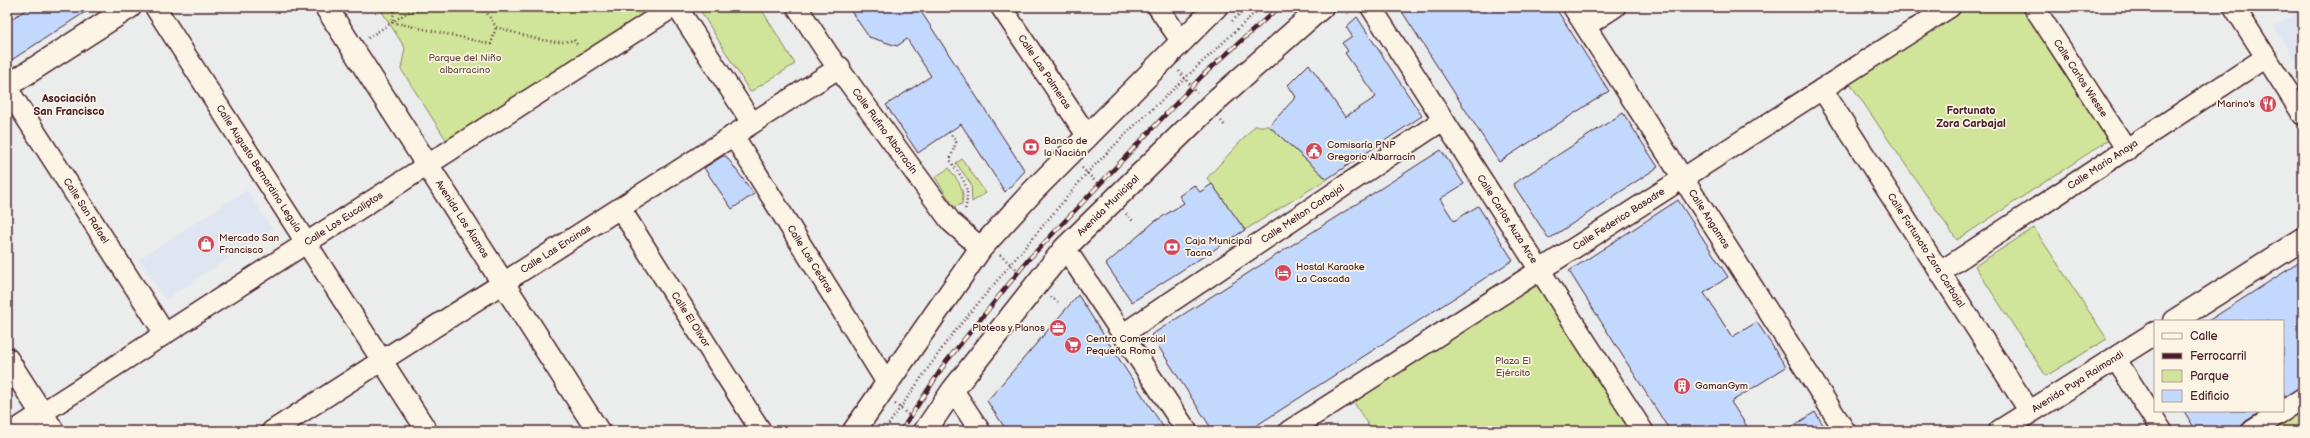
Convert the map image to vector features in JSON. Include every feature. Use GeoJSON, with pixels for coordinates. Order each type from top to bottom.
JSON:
{"type":"FeatureCollection","features":[{"type":"Feature","properties":{"kind":"main road"},"geometry":{"type":"LineString","coordinates":[[7,87],[130,7]]}},
{"type":"Feature","properties":{"kind":"main road","name":"Avenida Los Álamos"},"geometry":{"type":"LineString","coordinates":[[326,7],[598,431]]}},
{"type":"Feature","properties":{"kind":"main road","name":"Avenida Municipal"},"geometry":{"type":"LineString","coordinates":[[924,431],[953,390],[1066,248],[1209,107],[1322,7]]}},
{"type":"Feature","properties":{"kind":"main road"},"geometry":{"type":"LineString","coordinates":[[854,431],[887,383],[990,249],[1088,136],[1176,61],[1223,15]]}},
{"type":"Feature","properties":{"kind":"main road"},"geometry":{"type":"LineString","coordinates":[[2176,320],[2303,239]]}},
{"type":"Feature","properties":{"kind":"main road","name":"Avenida Puya Raimondi"},"geometry":{"type":"LineString","coordinates":[[2004,430],[2154,334]]}},
{"type":"Feature","properties":{"kind":"main road"},"geometry":{"type":"LineString","coordinates":[[7,359],[48,422]]}},
{"type":"Feature","properties":{"kind":"street","name":"Calle Augusto Bernardino Leguía"},"geometry":{"type":"LineString","coordinates":[[155,7],[427,431]]}},
{"type":"Feature","properties":{"kind":"street","name":"Calle Rufino Albarracín"},"geometry":{"type":"LineString","coordinates":[[797,7],[828,54],[840,67],[951,222],[990,249]]}},
{"type":"Feature","properties":{"kind":"street","name":"Calle Las Palmeras"},"geometry":{"type":"LineString","coordinates":[[1001,7],[1088,136]]}},
{"type":"Feature","properties":{"kind":"street"},"geometry":{"type":"LineString","coordinates":[[1158,7],[1176,61]]}},
{"type":"Feature","properties":{"kind":"street","name":"Calle Carlos Auza Arce"},"geometry":{"type":"LineString","coordinates":[[1371,7],[1643,431]]}},
{"type":"Feature","properties":{"kind":"street","name":"Calle Angamos"},"geometry":{"type":"LineString","coordinates":[[1573,7],[1845,431]]}},
{"type":"Feature","properties":{"kind":"street"},"geometry":{"type":"LineString","coordinates":[[1586,26],[1615,7]]}},
{"type":"Feature","properties":{"kind":"street","name":"Calle Federico Basadre"},"geometry":{"type":"LineString","coordinates":[[1289,431],[1950,7]]}},
{"type":"Feature","properties":{"kind":"street","name":"Calle Carlos Wiesse"},"geometry":{"type":"LineString","coordinates":[[2034,7],[2127,150]]}},
{"type":"Feature","properties":{"kind":"street"},"geometry":{"type":"LineString","coordinates":[[2234,7],[2303,115]]}},
{"type":"Feature","properties":{"kind":"street","name":"Calle Los Eucaliptos"},"geometry":{"type":"LineString","coordinates":[[14,431],[48,422],[165,334],[669,8]]}},
{"type":"Feature","properties":{"kind":"street"},"geometry":{"type":"LineString","coordinates":[[669,8],[752,123]]}},
{"type":"Feature","properties":{"kind":"street","name":"Calle Mario Anaya"},"geometry":{"type":"LineString","coordinates":[[1940,272],[2266,57]]}},
{"type":"Feature","properties":{"kind":"street","name":"Calle Las Encinas"},"geometry":{"type":"LineString","coordinates":[[272,431],[840,67]]}},
{"type":"Feature","properties":{"kind":"street","name":"Calle San Rafael"},"geometry":{"type":"LineString","coordinates":[[7,87],[165,334]]}},
{"type":"Feature","properties":{"kind":"street","name":"Calle Fortunato Zora Carbajal"},"geometry":{"type":"LineString","coordinates":[[1822,89],[2030,412]]}},
{"type":"Feature","properties":{"kind":"street","name":"Calle Melton Carbajal"},"geometry":{"type":"LineString","coordinates":[[1123,334],[1443,120]]}},
{"type":"Feature","properties":{"kind":"street","name":"Calle Los Cedros"},"geometry":{"type":"LineString","coordinates":[[733,135],[887,383]]}},
{"type":"Feature","properties":{"kind":"street","name":"Calle El Olivar"},"geometry":{"type":"LineString","coordinates":[[620,208],[761,431]]}},
{"type":"Feature","properties":{"kind":"street"},"geometry":{"type":"LineString","coordinates":[[1066,248],[1187,431]]}},
{"type":"Feature","properties":{"kind":"street"},"geometry":{"type":"LineString","coordinates":[[2115,358],[2162,431]]}},
{"type":"Feature","properties":{"kind":"street"},"geometry":{"type":"LineString","coordinates":[[953,390],[980,431]]}},
{"type":"Feature","properties":{"kind":"street"},"geometry":{"type":"LineString","coordinates":[[2284,410],[2303,398]]}},
{"type":"Feature","properties":{"kind":"street"},"geometry":{"type":"LineString","coordinates":[[2252,431],[2281,412]]}},
{"type":"Feature","properties":{"kind":"path"},"geometry":{"type":"LineString","coordinates":[[392,22],[395,7]]}},
{"type":"Feature","properties":{"kind":"path"},"geometry":{"type":"LineString","coordinates":[[408,12],[411,7]]}},
{"type":"Feature","properties":{"kind":"path"},"geometry":{"type":"LineString","coordinates":[[352,48],[408,12],[423,10],[428,7]]}},
{"type":"Feature","properties":{"kind":"path"},"geometry":{"type":"LineString","coordinates":[[483,7],[496,27],[552,41],[564,43],[574,40],[587,62]]}},
{"type":"Feature","properties":{"kind":"path"},"geometry":{"type":"LineString","coordinates":[[1223,15],[1248,7]]}},
{"type":"Feature","properties":{"kind":"path"},"geometry":{"type":"LineString","coordinates":[[884,431],[950,337],[1087,173],[1261,7]]}},
{"type":"Feature","properties":{"kind":"path"},"geometry":{"type":"LineString","coordinates":[[1342,7],[1348,14]]}},
{"type":"Feature","properties":{"kind":"path"},"geometry":{"type":"LineString","coordinates":[[392,22],[491,44],[496,27]]}},
{"type":"Feature","properties":{"kind":"path"},"geometry":{"type":"LineString","coordinates":[[1176,61],[1185,78],[1226,127]]}},
{"type":"Feature","properties":{"kind":"path"},"geometry":{"type":"LineString","coordinates":[[949,132],[956,142],[950,160],[967,186],[969,196],[964,215]]}},
{"type":"Feature","properties":{"kind":"path"},"geometry":{"type":"LineString","coordinates":[[1075,172],[1086,161]]}},
{"type":"Feature","properties":{"kind":"path"},"geometry":{"type":"LineString","coordinates":[[1080,166],[1133,221]]}},
{"type":"Feature","properties":{"kind":"path"},"geometry":{"type":"LineString","coordinates":[[990,249],[1006,252]]}},
{"type":"Feature","properties":{"kind":"path"},"geometry":{"type":"LineString","coordinates":[[990,249],[996,263]]}},
{"type":"Feature","properties":{"kind":"path"},"geometry":{"type":"LineString","coordinates":[[990,249],[1058,302]]}},
{"type":"Feature","properties":{"kind":"shaded area"},"geometry":{"type":"Polygon","coordinates":[[[2303,9],[2303,71],[2274,27],[2303,9]]]}},
{"type":"Feature","properties":{"kind":"shaded area","name":"Mercado San Francisco"},"geometry":{"type":"Polygon","coordinates":[[[247,190],[272,229],[165,300],[139,259],[247,190]]]}},
{"type":"Feature","properties":{"kind":"green space","name":"Parque del Niño albarracino"},"geometry":{"type":"Polygon","coordinates":[[[379,7],[645,7],[648,11],[447,141],[401,69],[405,48],[379,7]]]}},
{"type":"Feature","properties":{"kind":"green space"},"geometry":{"type":"Polygon","coordinates":[[[705,7],[760,7],[795,64],[750,92],[700,10],[705,7]]]}},
{"type":"Feature","properties":{"kind":"green space"},"geometry":{"type":"Polygon","coordinates":[[[1967,7],[2027,7],[2113,137],[1957,240],[1849,82],[1967,7]]]}},
{"type":"Feature","properties":{"kind":"green space"},"geometry":{"type":"Polygon","coordinates":[[[1255,126],[1269,126],[1327,179],[1245,230],[1207,178],[1255,126]]]}},
{"type":"Feature","properties":{"kind":"green space"},"geometry":{"type":"Polygon","coordinates":[[[962,159],[986,193],[972,202],[971,184],[956,163],[962,159]]]}},
{"type":"Feature","properties":{"kind":"green space"},"geometry":{"type":"Polygon","coordinates":[[[949,168],[958,181],[963,194],[962,204],[954,207],[935,177],[949,168]]]}},
{"type":"Feature","properties":{"kind":"green space"},"geometry":{"type":"Polygon","coordinates":[[[2034,228],[2107,339],[2046,376],[1975,266],[2034,228]]]}},
{"type":"Feature","properties":{"kind":"green space","name":"Plaza El Ejército"},"geometry":{"type":"Polygon","coordinates":[[[1534,278],[1630,431],[1372,431],[1349,395],[1534,278]]]}},
{"type":"Feature","properties":{"kind":"green space"},"geometry":{"type":"Polygon","coordinates":[[[2303,405],[2303,431],[2262,431],[2303,405]]]}},
{"type":"Feature","properties":{"kind":"building"},"geometry":{"type":"Polygon","coordinates":[[[30,7],[93,7],[7,63],[7,22],[30,7]]]}},
{"type":"Feature","properties":{"kind":"building"},"geometry":{"type":"Polygon","coordinates":[[[848,7],[918,7],[1025,171],[1005,192],[961,124],[918,153],[886,105],[931,76],[907,39],[897,46],[869,37],[848,7]]]}},
{"type":"Feature","properties":{"kind":"building"},"geometry":{"type":"Polygon","coordinates":[[[1399,7],[1555,7],[1609,91],[1499,162],[1399,7]]]}},
{"type":"Feature","properties":{"kind":"building"},"geometry":{"type":"Polygon","coordinates":[[[1357,17],[1422,116],[1327,179],[1269,126],[1296,97],[1288,85],[1309,64],[1345,117],[1376,97],[1345,53],[1348,51],[1342,43],[1352,36],[1346,27],[1357,17]]]}},
{"type":"Feature","properties":{"kind":"building"},"geometry":{"type":"Polygon","coordinates":[[[1623,113],[1658,167],[1549,239],[1513,184],[1623,113]]]}},
{"type":"Feature","properties":{"kind":"building"},"geometry":{"type":"Polygon","coordinates":[[[1441,150],[1464,184],[1440,199],[1454,221],[1478,206],[1513,260],[1248,431],[1213,431],[1151,335],[1441,150]]]}},
{"type":"Feature","properties":{"kind":"building"},"geometry":{"type":"Polygon","coordinates":[[[723,156],[726,156],[754,194],[732,209],[704,168],[723,156]]]}},
{"type":"Feature","properties":{"kind":"building","name":"Caja Municipal Tacna"},"geometry":{"type":"Polygon","coordinates":[[[1212,184],[1245,230],[1132,302],[1106,264],[1154,222],[1184,203],[1179,196],[1194,185],[1200,192],[1212,184]]]}},
{"type":"Feature","properties":{"kind":"building"},"geometry":{"type":"Polygon","coordinates":[[[1678,200],[1728,277],[1704,293],[1732,337],[1757,322],[1786,367],[1731,402],[1750,431],[1670,431],[1569,271],[1678,200]]]}},
{"type":"Feature","properties":{"kind":"building"},"geometry":{"type":"Polygon","coordinates":[[[2303,260],[2303,387],[2284,396],[2284,320],[2210,320],[2303,260]]]}},
{"type":"Feature","properties":{"kind":"building","name":"Centro Comercial Pequeña Roma"},"geometry":{"type":"Polygon","coordinates":[[[1078,295],[1166,431],[1007,431],[987,401],[1078,295]]]}},
{"type":"Feature","properties":{"kind":"building"},"geometry":{"type":"Polygon","coordinates":[[[1815,412],[1827,431],[1785,431],[1815,412]]]}},
{"type":"Feature","properties":{"kind":"building"},"geometry":{"type":"Polygon","coordinates":[[[2185,412],[2260,412],[2246,421],[2237,431],[2196,431],[2185,412]]]}},
{"type":"Feature","properties":{"kind":"railway"},"geometry":{"type":"LineString","coordinates":[[901,431],[946,362],[1028,260],[1202,76],[1279,7]]}},
{"type":"Feature","properties":{"kind":"place","name":"Marino's"},"geometry":{"type":"Point","coordinates":[2268,104]}},
{"type":"Feature","properties":{"kind":"place","name":"Banco de la Nación"},"geometry":{"type":"Point","coordinates":[1031,147]}},
{"type":"Feature","properties":{"kind":"place","name":"Comisaría PNP Gregorio Albarracín"},"geometry":{"type":"Point","coordinates":[1314,151]}},
{"type":"Feature","properties":{"kind":"place","name":"Mercado San Francisco"},"geometry":{"type":"Point","coordinates":[206,244]}},
{"type":"Feature","properties":{"kind":"place","name":"Caja Municipal Tacna"},"geometry":{"type":"Point","coordinates":[1172,247]}},
{"type":"Feature","properties":{"kind":"place","name":"Hostal Karaoke La Cascada"},"geometry":{"type":"Point","coordinates":[1283,273]}},
{"type":"Feature","properties":{"kind":"place","name":"Ploteos y Planos"},"geometry":{"type":"Point","coordinates":[1058,328]}},
{"type":"Feature","properties":{"kind":"place","name":"Centro Comercial Pequeña Roma"},"geometry":{"type":"Point","coordinates":[1073,345]}},
{"type":"Feature","properties":{"kind":"place","name":"GamanGym"},"geometry":{"type":"Point","coordinates":[1682,386]}},
{"type":"Feature","properties":{"kind":"district","name":"Asociación San Francisco"},"geometry":{"type":"Point","coordinates":[69,104]}},
{"type":"Feature","properties":{"kind":"district","name":"Fortunato Zora Carbajal"},"geometry":{"type":"Point","coordinates":[1971,116]}}]}
